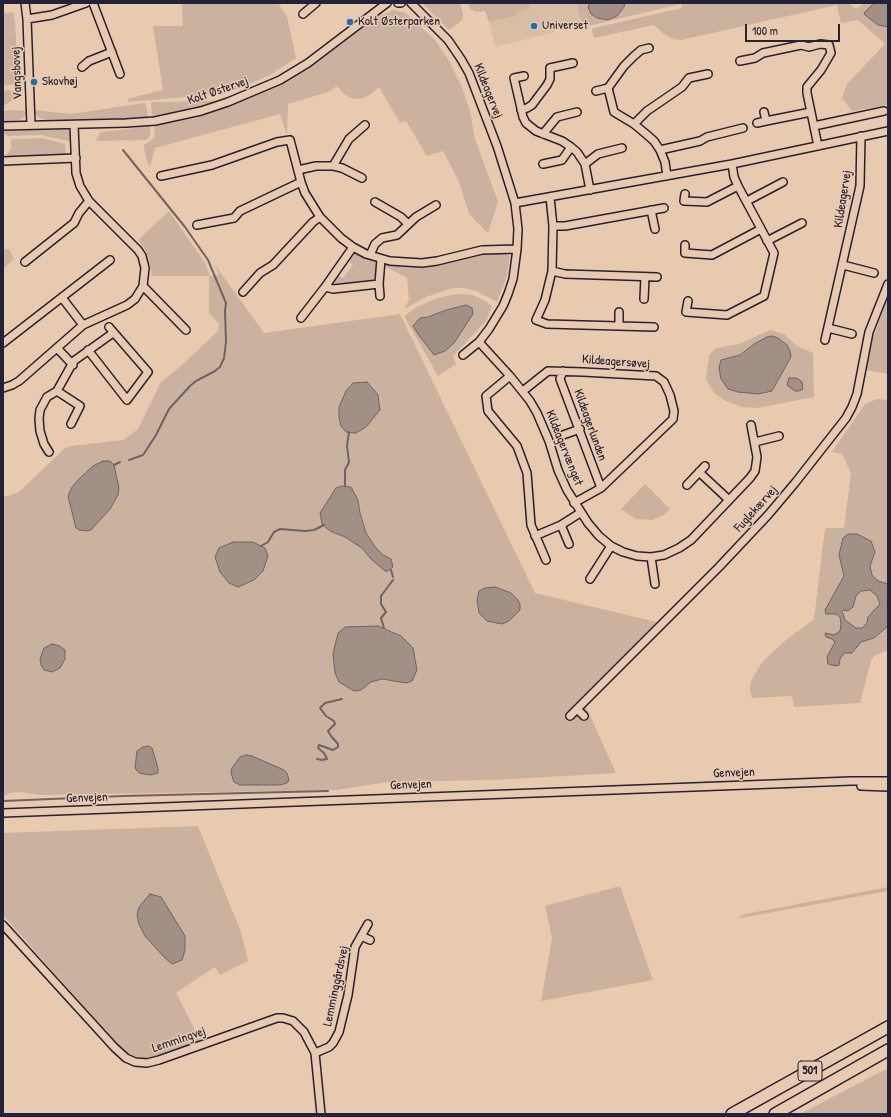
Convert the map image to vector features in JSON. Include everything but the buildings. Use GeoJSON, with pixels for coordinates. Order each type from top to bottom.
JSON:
{"type":"FeatureCollection","features":[{"type":"Feature","properties":{"kind":"highway","name":"501"},"geometry":{"type":"LineString","coordinates":[[732,1114],[888,1027]]}},
{"type":"Feature","properties":{"kind":"highway","name":"501"},"geometry":{"type":"LineString","coordinates":[[775,1114],[888,1050]]}},
{"type":"Feature","properties":{"kind":"highway"},"geometry":{"type":"LineString","coordinates":[[838,1078],[854,1075],[888,1057]]}},
{"type":"Feature","properties":{"kind":"street","name":"Vangsbovej"},"geometry":{"type":"LineString","coordinates":[[25,3],[27,19],[31,125]]}},
{"type":"Feature","properties":{"kind":"street"},"geometry":{"type":"LineString","coordinates":[[27,19],[68,11],[86,3]]}},
{"type":"Feature","properties":{"kind":"street"},"geometry":{"type":"LineString","coordinates":[[93,3],[120,74]]}},
{"type":"Feature","properties":{"kind":"street"},"geometry":{"type":"LineString","coordinates":[[303,14],[316,3]]}},
{"type":"Feature","properties":{"kind":"street","name":"Kolt Østervej"},"geometry":{"type":"LineString","coordinates":[[3,126],[126,123],[155,120],[201,111],[228,102],[280,80],[308,63],[387,3]]}},
{"type":"Feature","properties":{"kind":"street","name":"Kildeagervej"},"geometry":{"type":"LineString","coordinates":[[411,3],[448,40],[469,74],[497,146],[515,203],[518,229],[517,249],[513,279],[508,294],[503,306],[489,329],[479,342],[463,355]]}},
{"type":"Feature","properties":{"kind":"street"},"geometry":{"type":"LineString","coordinates":[[740,61],[755,58],[763,53],[801,45],[829,45],[831,53],[821,70],[807,87],[818,146]]}},
{"type":"Feature","properties":{"kind":"street"},"geometry":{"type":"LineString","coordinates":[[596,91],[608,88],[624,66],[634,56],[641,50],[649,48]]}},
{"type":"Feature","properties":{"kind":"street"},"geometry":{"type":"LineString","coordinates":[[82,67],[89,61],[112,52]]}},
{"type":"Feature","properties":{"kind":"street","name":"Kildeagervej"},"geometry":{"type":"LineString","coordinates":[[521,110],[532,105],[547,85],[550,79],[550,68],[573,63]]}},
{"type":"Feature","properties":{"kind":"street"},"geometry":{"type":"LineString","coordinates":[[634,124],[647,111],[682,86],[689,78],[708,74]]}},
{"type":"Feature","properties":{"kind":"street","name":"Kildeagervej"},"geometry":{"type":"LineString","coordinates":[[524,76],[514,78],[521,110],[526,122],[536,131],[571,146],[585,164],[590,190]]}},
{"type":"Feature","properties":{"kind":"street"},"geometry":{"type":"LineString","coordinates":[[608,88],[614,112],[634,124],[654,141],[665,162],[667,176]]}},
{"type":"Feature","properties":{"kind":"street"},"geometry":{"type":"LineString","coordinates":[[814,126],[884,111]]}},
{"type":"Feature","properties":{"kind":"street"},"geometry":{"type":"LineString","coordinates":[[542,134],[557,116],[577,112]]}},
{"type":"Feature","properties":{"kind":"street"},"geometry":{"type":"LineString","coordinates":[[764,112],[766,121]]}},
{"type":"Feature","properties":{"kind":"street"},"geometry":{"type":"LineString","coordinates":[[757,123],[811,112]]}},
{"type":"Feature","properties":{"kind":"street"},"geometry":{"type":"LineString","coordinates":[[3,388],[19,381],[83,325],[127,305],[135,299],[143,286],[145,268],[142,256],[138,250],[89,201],[78,180],[76,174],[74,124]]}},
{"type":"Feature","properties":{"kind":"street"},"geometry":{"type":"LineString","coordinates":[[333,166],[349,139],[366,125]]}},
{"type":"Feature","properties":{"kind":"street"},"geometry":{"type":"LineString","coordinates":[[660,150],[700,141],[707,137],[743,128]]}},
{"type":"Feature","properties":{"kind":"street"},"geometry":{"type":"LineString","coordinates":[[515,203],[732,164],[888,131]]}},
{"type":"Feature","properties":{"kind":"street","name":"Kildeagervej"},"geometry":{"type":"LineString","coordinates":[[825,340],[860,186],[861,136]]}},
{"type":"Feature","properties":{"kind":"street"},"geometry":{"type":"LineString","coordinates":[[161,176],[212,165],[277,142],[290,140],[305,193],[320,217],[334,232],[353,247],[381,259],[422,263],[437,261],[482,250],[517,249]]}},
{"type":"Feature","properties":{"kind":"street"},"geometry":{"type":"LineString","coordinates":[[543,164],[562,160],[571,146]]}},
{"type":"Feature","properties":{"kind":"street"},"geometry":{"type":"LineString","coordinates":[[585,164],[598,154],[622,148]]}},
{"type":"Feature","properties":{"kind":"street"},"geometry":{"type":"LineString","coordinates":[[3,161],[76,158]]}},
{"type":"Feature","properties":{"kind":"street"},"geometry":{"type":"LineString","coordinates":[[688,301],[686,312],[728,315],[764,296],[774,253],[738,186],[734,177],[732,164]]}},
{"type":"Feature","properties":{"kind":"street"},"geometry":{"type":"LineString","coordinates":[[298,170],[316,166],[333,166],[342,168],[362,178]]}},
{"type":"Feature","properties":{"kind":"street"},"geometry":{"type":"LineString","coordinates":[[197,225],[234,218],[240,211],[301,182]]}},
{"type":"Feature","properties":{"kind":"street"},"geometry":{"type":"LineString","coordinates":[[747,201],[784,182]]}},
{"type":"Feature","properties":{"kind":"street"},"geometry":{"type":"LineString","coordinates":[[685,194],[684,201],[707,202],[738,186]]}},
{"type":"Feature","properties":{"kind":"street"},"geometry":{"type":"LineString","coordinates":[[550,197],[553,226],[552,271],[545,300],[536,320],[547,324],[654,327]]}},
{"type":"Feature","properties":{"kind":"street"},"geometry":{"type":"LineString","coordinates":[[25,262],[74,223],[79,213],[89,201]]}},
{"type":"Feature","properties":{"kind":"street"},"geometry":{"type":"LineString","coordinates":[[375,202],[401,217],[408,224]]}},
{"type":"Feature","properties":{"kind":"street"},"geometry":{"type":"LineString","coordinates":[[370,255],[375,244],[382,238],[397,235],[416,217],[436,205]]}},
{"type":"Feature","properties":{"kind":"street"},"geometry":{"type":"LineString","coordinates":[[553,226],[564,226],[664,208]]}},
{"type":"Feature","properties":{"kind":"street"},"geometry":{"type":"LineString","coordinates":[[651,210],[655,229]]}},
{"type":"Feature","properties":{"kind":"street"},"geometry":{"type":"LineString","coordinates":[[243,292],[260,273],[274,265],[313,222],[320,217]]}},
{"type":"Feature","properties":{"kind":"street"},"geometry":{"type":"LineString","coordinates":[[767,241],[802,223]]}},
{"type":"Feature","properties":{"kind":"street"},"geometry":{"type":"LineString","coordinates":[[685,245],[685,253],[712,255],[761,229]]}},
{"type":"Feature","properties":{"kind":"street"},"geometry":{"type":"LineString","coordinates":[[300,318],[325,287],[353,247]]}},
{"type":"Feature","properties":{"kind":"street"},"geometry":{"type":"LineString","coordinates":[[380,296],[379,284],[381,259]]}},
{"type":"Feature","properties":{"kind":"street"},"geometry":{"type":"LineString","coordinates":[[3,343],[63,298],[110,260]]}},
{"type":"Feature","properties":{"kind":"street"},"geometry":{"type":"LineString","coordinates":[[842,265],[874,273]]}},
{"type":"Feature","properties":{"kind":"street"},"geometry":{"type":"LineString","coordinates":[[552,271],[565,274],[657,277]]}},
{"type":"Feature","properties":{"kind":"street"},"geometry":{"type":"LineString","coordinates":[[644,299],[645,277]]}},
{"type":"Feature","properties":{"kind":"street"},"geometry":{"type":"LineString","coordinates":[[325,287],[333,289],[379,284]]}},
{"type":"Feature","properties":{"kind":"street","name":"Fuglekærvej"},"geometry":{"type":"LineString","coordinates":[[570,716],[719,567],[768,515],[846,418],[857,394],[869,332],[888,284]]}},
{"type":"Feature","properties":{"kind":"street"},"geometry":{"type":"LineString","coordinates":[[143,286],[186,330]]}},
{"type":"Feature","properties":{"kind":"street"},"geometry":{"type":"LineString","coordinates":[[63,298],[83,325]]}},
{"type":"Feature","properties":{"kind":"street"},"geometry":{"type":"LineString","coordinates":[[619,312],[619,326]]}},
{"type":"Feature","properties":{"kind":"street"},"geometry":{"type":"LineString","coordinates":[[828,328],[852,334]]}},
{"type":"Feature","properties":{"kind":"street"},"geometry":{"type":"LineString","coordinates":[[49,452],[44,444],[40,432],[40,410],[47,398],[57,391],[73,365],[88,350],[111,330],[148,372],[127,400],[88,350]]}},
{"type":"Feature","properties":{"kind":"street","name":"Kildeagervænget"},"geometry":{"type":"LineString","coordinates":[[479,342],[523,391],[537,413],[562,478],[580,513],[599,536],[611,546],[623,552],[637,556],[651,557],[664,555],[691,540],[755,471],[757,457],[751,425]]}},
{"type":"Feature","properties":{"kind":"street"},"geometry":{"type":"LineString","coordinates":[[57,348],[73,365]]}},
{"type":"Feature","properties":{"kind":"street","name":"Kildeagersøvej"},"geometry":{"type":"LineString","coordinates":[[523,391],[548,372],[562,371],[656,376],[664,382],[670,395],[674,411],[673,419],[601,488],[574,503]]}},
{"type":"Feature","properties":{"kind":"street","name":"Kildeagerlunden"},"geometry":{"type":"LineString","coordinates":[[562,371],[560,380],[580,429],[601,488]]}},
{"type":"Feature","properties":{"kind":"street"},"geometry":{"type":"LineString","coordinates":[[510,376],[486,396],[488,411],[517,446],[527,473],[531,525],[546,560]]}},
{"type":"Feature","properties":{"kind":"street"},"geometry":{"type":"LineString","coordinates":[[57,391],[80,406],[71,424]]}},
{"type":"Feature","properties":{"kind":"street"},"geometry":{"type":"LineString","coordinates":[[563,436],[580,429]]}},
{"type":"Feature","properties":{"kind":"street"},"geometry":{"type":"LineString","coordinates":[[755,442],[779,436]]}},
{"type":"Feature","properties":{"kind":"street"},"geometry":{"type":"LineString","coordinates":[[687,485],[705,466]]}},
{"type":"Feature","properties":{"kind":"street"},"geometry":{"type":"LineString","coordinates":[[699,472],[729,500]]}},
{"type":"Feature","properties":{"kind":"street"},"geometry":{"type":"LineString","coordinates":[[535,536],[561,525],[580,513]]}},
{"type":"Feature","properties":{"kind":"street"},"geometry":{"type":"LineString","coordinates":[[561,525],[570,544]]}},
{"type":"Feature","properties":{"kind":"street"},"geometry":{"type":"LineString","coordinates":[[590,578],[611,546]]}},
{"type":"Feature","properties":{"kind":"street"},"geometry":{"type":"LineString","coordinates":[[651,557],[655,584]]}},
{"type":"Feature","properties":{"kind":"street"},"geometry":{"type":"LineString","coordinates":[[577,709],[584,716]]}},
{"type":"Feature","properties":{"kind":"street","name":"Genvejen"},"geometry":{"type":"LineString","coordinates":[[3,813],[851,781],[888,781]]}},
{"type":"Feature","properties":{"kind":"street","name":"Genvejen"},"geometry":{"type":"LineString","coordinates":[[819,783],[888,787]]}},
{"type":"Feature","properties":{"kind":"street","name":"Lemminggårdsvej"},"geometry":{"type":"LineString","coordinates":[[315,1053],[334,1043],[339,1032],[348,995],[355,947],[368,924]]}},
{"type":"Feature","properties":{"kind":"street","name":"Lemmingvej"},"geometry":{"type":"LineString","coordinates":[[3,925],[114,1047],[130,1060],[135,1062],[146,1063],[159,1060],[277,1018],[288,1019],[297,1025],[309,1039],[315,1053],[321,1114]]}},
{"type":"Feature","properties":{"kind":"street","name":"Lemminggårdsvej"},"geometry":{"type":"LineString","coordinates":[[361,936],[370,940]]}},
{"type":"Feature","properties":{"kind":"shaded area"},"geometry":{"type":"Polygon","coordinates":[[[182,3],[278,3],[287,17],[296,58],[270,75],[222,94],[128,102],[127,99],[163,90],[153,26],[183,26],[182,3]]]}},
{"type":"Feature","properties":{"kind":"shaded area"},"geometry":{"type":"Polygon","coordinates":[[[422,3],[460,3],[463,18],[449,30],[422,3]]]}},
{"type":"Feature","properties":{"kind":"shaded area"},"geometry":{"type":"Polygon","coordinates":[[[468,3],[535,3],[529,5],[530,9],[516,12],[517,16],[489,22],[485,11],[476,12],[470,9],[468,3]]]}},
{"type":"Feature","properties":{"kind":"shaded area"},"geometry":{"type":"Polygon","coordinates":[[[577,3],[582,23],[554,30],[555,32],[495,47],[489,22],[517,16],[516,12],[530,9],[529,4],[577,3]]]}},
{"type":"Feature","properties":{"kind":"shaded area"},"geometry":{"type":"Polygon","coordinates":[[[577,3],[848,3],[856,9],[865,3],[888,3],[888,105],[852,111],[842,98],[847,84],[885,44],[858,20],[841,23],[837,5],[681,40],[673,39],[664,34],[654,25],[594,38],[592,29],[682,8],[681,4],[584,27],[579,15],[577,3]]]}},
{"type":"Feature","properties":{"kind":"shaded area"},"geometry":{"type":"Polygon","coordinates":[[[590,3],[625,3],[624,7],[617,16],[608,20],[597,18],[591,14],[588,7],[590,3]]]}},
{"type":"Feature","properties":{"kind":"shaded area"},"geometry":{"type":"Polygon","coordinates":[[[874,3],[888,3],[888,27],[878,25],[865,15],[864,13],[874,3]]]}},
{"type":"Feature","properties":{"kind":"shaded area"},"geometry":{"type":"Polygon","coordinates":[[[393,10],[406,13],[435,40],[448,59],[462,87],[471,115],[474,136],[498,202],[488,233],[469,214],[459,182],[443,151],[427,156],[406,121],[400,123],[379,87],[370,95],[360,99],[350,98],[337,86],[328,92],[288,104],[287,135],[280,114],[155,148],[150,167],[147,161],[144,145],[155,136],[154,126],[196,118],[268,90],[318,62],[374,19],[393,10]]]}},
{"type":"Feature","properties":{"kind":"shaded area"},"geometry":{"type":"Polygon","coordinates":[[[13,12],[15,21],[18,75],[16,75],[16,84],[3,86],[3,14],[13,12]]]}},
{"type":"Feature","properties":{"kind":"shaded area"},"geometry":{"type":"Polygon","coordinates":[[[8,90],[14,92],[15,95],[13,100],[3,106],[3,91],[8,90]]]}},
{"type":"Feature","properties":{"kind":"shaded area"},"geometry":{"type":"Polygon","coordinates":[[[228,99],[187,111],[152,116],[152,102],[210,101],[228,99]]]}},
{"type":"Feature","properties":{"kind":"shaded area"},"geometry":{"type":"Polygon","coordinates":[[[144,103],[146,105],[148,117],[133,119],[47,120],[39,118],[34,110],[71,114],[144,103]]]}},
{"type":"Feature","properties":{"kind":"shaded area"},"geometry":{"type":"Polygon","coordinates":[[[3,111],[26,111],[26,114],[23,118],[18,120],[3,121],[3,111]]]}},
{"type":"Feature","properties":{"kind":"shaded area"},"geometry":{"type":"Polygon","coordinates":[[[150,126],[150,135],[148,139],[96,141],[100,133],[103,132],[150,126]]]}},
{"type":"Feature","properties":{"kind":"shaded area"},"geometry":{"type":"Polygon","coordinates":[[[67,129],[71,132],[72,142],[41,135],[8,136],[3,133],[3,131],[67,129]]]}},
{"type":"Feature","properties":{"kind":"shaded area"},"geometry":{"type":"Polygon","coordinates":[[[42,138],[65,144],[66,156],[5,158],[11,149],[11,139],[42,138]]]}},
{"type":"Feature","properties":{"kind":"shaded area"},"geometry":{"type":"Polygon","coordinates":[[[169,211],[205,263],[210,276],[219,275],[215,265],[264,333],[400,314],[535,593],[660,623],[583,700],[616,773],[495,780],[388,782],[337,790],[40,795],[20,792],[10,793],[3,797],[3,496],[8,496],[19,492],[65,448],[123,440],[138,429],[161,382],[182,365],[218,331],[219,324],[209,313],[209,276],[152,276],[148,256],[138,240],[169,211]],[[341,486],[320,513],[330,531],[345,537],[362,548],[371,559],[391,559],[383,555],[376,548],[366,533],[358,500],[351,487],[341,486]],[[233,542],[219,548],[249,583],[263,571],[253,542],[233,542]],[[477,600],[479,613],[487,621],[509,621],[520,610],[520,604],[477,600]],[[378,626],[365,627],[371,682],[382,679],[406,683],[401,636],[378,626]]]}},
{"type":"Feature","properties":{"kind":"shaded area"},"geometry":{"type":"Polygon","coordinates":[[[9,249],[14,259],[3,269],[3,250],[9,249]]]}},
{"type":"Feature","properties":{"kind":"shaded area"},"geometry":{"type":"Polygon","coordinates":[[[354,252],[377,262],[374,281],[333,284],[337,275],[343,278],[353,265],[348,260],[354,252]]]}},
{"type":"Feature","properties":{"kind":"shaded area"},"geometry":{"type":"Polygon","coordinates":[[[495,252],[510,256],[507,276],[497,302],[476,291],[464,288],[453,288],[426,297],[404,309],[409,300],[407,278],[384,266],[385,263],[402,266],[422,266],[475,254],[495,252]]]}},
{"type":"Feature","properties":{"kind":"shaded area"},"geometry":{"type":"Polygon","coordinates":[[[458,294],[473,295],[492,306],[486,321],[453,356],[456,364],[438,376],[404,316],[417,307],[437,298],[458,294]],[[466,305],[446,310],[428,317],[420,318],[466,324],[473,314],[466,305]]]}},
{"type":"Feature","properties":{"kind":"shaded area"},"geometry":{"type":"Polygon","coordinates":[[[888,297],[888,374],[866,370],[873,338],[888,297]]]}},
{"type":"Feature","properties":{"kind":"shaded area"},"geometry":{"type":"Polygon","coordinates":[[[466,305],[472,308],[473,314],[454,343],[445,351],[434,355],[413,326],[420,318],[428,317],[446,310],[466,305]]]}},
{"type":"Feature","properties":{"kind":"shaded area"},"geometry":{"type":"Polygon","coordinates":[[[770,330],[784,334],[797,346],[813,353],[814,397],[758,408],[742,407],[726,401],[715,394],[706,379],[709,355],[716,348],[739,344],[770,330]],[[754,344],[740,355],[727,358],[772,391],[791,357],[754,344]]]}},
{"type":"Feature","properties":{"kind":"shaded area"},"geometry":{"type":"Polygon","coordinates":[[[772,336],[778,338],[787,345],[791,357],[772,391],[758,394],[738,392],[728,389],[721,379],[719,368],[721,360],[740,355],[754,344],[772,336]]]}},
{"type":"Feature","properties":{"kind":"shaded area"},"geometry":{"type":"Polygon","coordinates":[[[789,378],[797,378],[802,382],[803,389],[795,391],[787,385],[789,378]]]}},
{"type":"Feature","properties":{"kind":"shaded area"},"geometry":{"type":"Polygon","coordinates":[[[367,382],[378,395],[380,410],[366,427],[356,433],[346,432],[341,426],[339,407],[346,391],[353,383],[367,382]]]}},
{"type":"Feature","properties":{"kind":"shaded area"},"geometry":{"type":"Polygon","coordinates":[[[877,399],[888,400],[888,650],[874,656],[871,661],[860,703],[794,707],[792,696],[752,698],[750,690],[751,681],[762,662],[786,640],[814,619],[825,528],[844,528],[851,473],[842,454],[832,452],[865,404],[877,399]]]}},
{"type":"Feature","properties":{"kind":"shaded area"},"geometry":{"type":"Polygon","coordinates":[[[103,461],[110,461],[114,465],[119,488],[118,495],[110,509],[91,530],[79,530],[76,528],[68,496],[72,487],[80,478],[93,466],[103,461]]]}},
{"type":"Feature","properties":{"kind":"shaded area"},"geometry":{"type":"Polygon","coordinates":[[[645,484],[670,509],[664,515],[652,520],[636,519],[621,509],[645,484]]]}},
{"type":"Feature","properties":{"kind":"shaded area"},"geometry":{"type":"Polygon","coordinates":[[[342,486],[351,487],[358,500],[366,533],[376,548],[383,555],[391,559],[393,567],[388,571],[385,571],[371,559],[362,548],[345,537],[330,531],[322,524],[320,513],[336,488],[342,486]]]}},
{"type":"Feature","properties":{"kind":"shaded area"},"geometry":{"type":"Polygon","coordinates":[[[848,534],[857,534],[871,541],[875,552],[870,566],[872,575],[878,581],[888,584],[888,626],[874,638],[861,642],[852,653],[844,653],[840,659],[839,665],[836,666],[828,664],[827,657],[835,642],[826,637],[825,633],[834,635],[840,631],[840,617],[836,614],[826,614],[825,610],[844,576],[839,555],[843,538],[848,534]],[[870,590],[861,591],[856,596],[853,607],[848,611],[843,610],[842,612],[845,620],[856,628],[862,628],[867,623],[868,617],[880,604],[877,596],[870,590]]]}},
{"type":"Feature","properties":{"kind":"shaded area"},"geometry":{"type":"Polygon","coordinates":[[[233,542],[253,542],[265,548],[268,556],[263,571],[254,580],[238,587],[229,583],[220,572],[215,557],[219,548],[233,542]]]}},
{"type":"Feature","properties":{"kind":"shaded area"},"geometry":{"type":"Polygon","coordinates":[[[495,587],[511,593],[520,604],[520,610],[509,621],[502,624],[487,621],[479,613],[477,600],[479,591],[485,588],[495,587]]]}},
{"type":"Feature","properties":{"kind":"shaded area"},"geometry":{"type":"Polygon","coordinates":[[[378,626],[401,636],[413,648],[417,670],[412,681],[406,683],[382,679],[371,682],[361,690],[354,691],[339,682],[335,673],[333,654],[338,633],[345,627],[378,626]]]}},
{"type":"Feature","properties":{"kind":"shaded area"},"geometry":{"type":"Polygon","coordinates":[[[52,644],[60,646],[65,650],[65,659],[60,668],[52,672],[44,670],[40,659],[44,648],[52,644]]]}},
{"type":"Feature","properties":{"kind":"shaded area"},"geometry":{"type":"Polygon","coordinates":[[[148,746],[152,748],[158,768],[158,773],[150,775],[139,773],[135,768],[137,751],[148,746]]]}},
{"type":"Feature","properties":{"kind":"shaded area"},"geometry":{"type":"Polygon","coordinates":[[[246,755],[252,756],[284,770],[287,773],[289,780],[287,783],[280,785],[240,785],[234,782],[231,773],[232,768],[240,757],[246,755]]]}},
{"type":"Feature","properties":{"kind":"shaded area"},"geometry":{"type":"Polygon","coordinates":[[[198,826],[241,932],[248,961],[220,975],[215,967],[176,993],[201,1042],[148,1060],[125,1053],[3,915],[3,833],[198,826]]]}},
{"type":"Feature","properties":{"kind":"shaded area"},"geometry":{"type":"Polygon","coordinates":[[[620,886],[653,980],[541,1001],[552,938],[545,906],[620,886]]]}},
{"type":"Feature","properties":{"kind":"shaded area"},"geometry":{"type":"Polygon","coordinates":[[[888,887],[888,891],[737,918],[745,914],[888,887]]]}},
{"type":"Feature","properties":{"kind":"shaded area"},"geometry":{"type":"Polygon","coordinates":[[[150,894],[161,897],[185,936],[185,950],[182,960],[172,964],[145,936],[139,924],[137,915],[139,907],[150,894]]]}},
{"type":"Feature","properties":{"kind":"shaded area"},"geometry":{"type":"Polygon","coordinates":[[[888,1068],[888,1114],[800,1114],[888,1068]]]}},
{"type":"Feature","properties":{"kind":"waterway"},"geometry":{"type":"LineString","coordinates":[[123,150],[185,227],[208,260],[226,303],[226,342],[224,358],[220,367],[190,386],[169,409],[156,435],[143,455],[129,460]]}},
{"type":"Feature","properties":{"kind":"waterway"},"geometry":{"type":"LineString","coordinates":[[345,486],[345,470],[349,462],[347,446],[349,432]]}},
{"type":"Feature","properties":{"kind":"waterway"},"geometry":{"type":"LineString","coordinates":[[114,465],[120,462]]}},
{"type":"Feature","properties":{"kind":"waterway"},"geometry":{"type":"LineString","coordinates":[[261,546],[268,542],[274,532],[280,529],[305,531],[314,530],[324,525]]}},
{"type":"Feature","properties":{"kind":"waterway"},"geometry":{"type":"LineString","coordinates":[[391,570],[393,577]]}},
{"type":"Feature","properties":{"kind":"waterway"},"geometry":{"type":"LineString","coordinates":[[384,628],[381,618],[386,612],[381,604],[381,596],[393,580]]}},
{"type":"Feature","properties":{"kind":"waterway"},"geometry":{"type":"LineString","coordinates":[[317,759],[327,759],[324,753],[318,748],[319,745],[333,750],[338,747],[338,744],[328,731],[335,724],[334,721],[326,716],[320,708],[325,703],[342,699]]}},
{"type":"Feature","properties":{"kind":"waterway"},"geometry":{"type":"LineString","coordinates":[[3,801],[123,796],[328,791]]}},
{"type":"Feature","properties":{"kind":"place","name":"Kolt Østerparken"},"geometry":{"type":"Point","coordinates":[350,22]}},
{"type":"Feature","properties":{"kind":"place","name":"Universet"},"geometry":{"type":"Point","coordinates":[534,26]}},
{"type":"Feature","properties":{"kind":"place","name":"Skovhøj"},"geometry":{"type":"Point","coordinates":[34,82]}}]}
